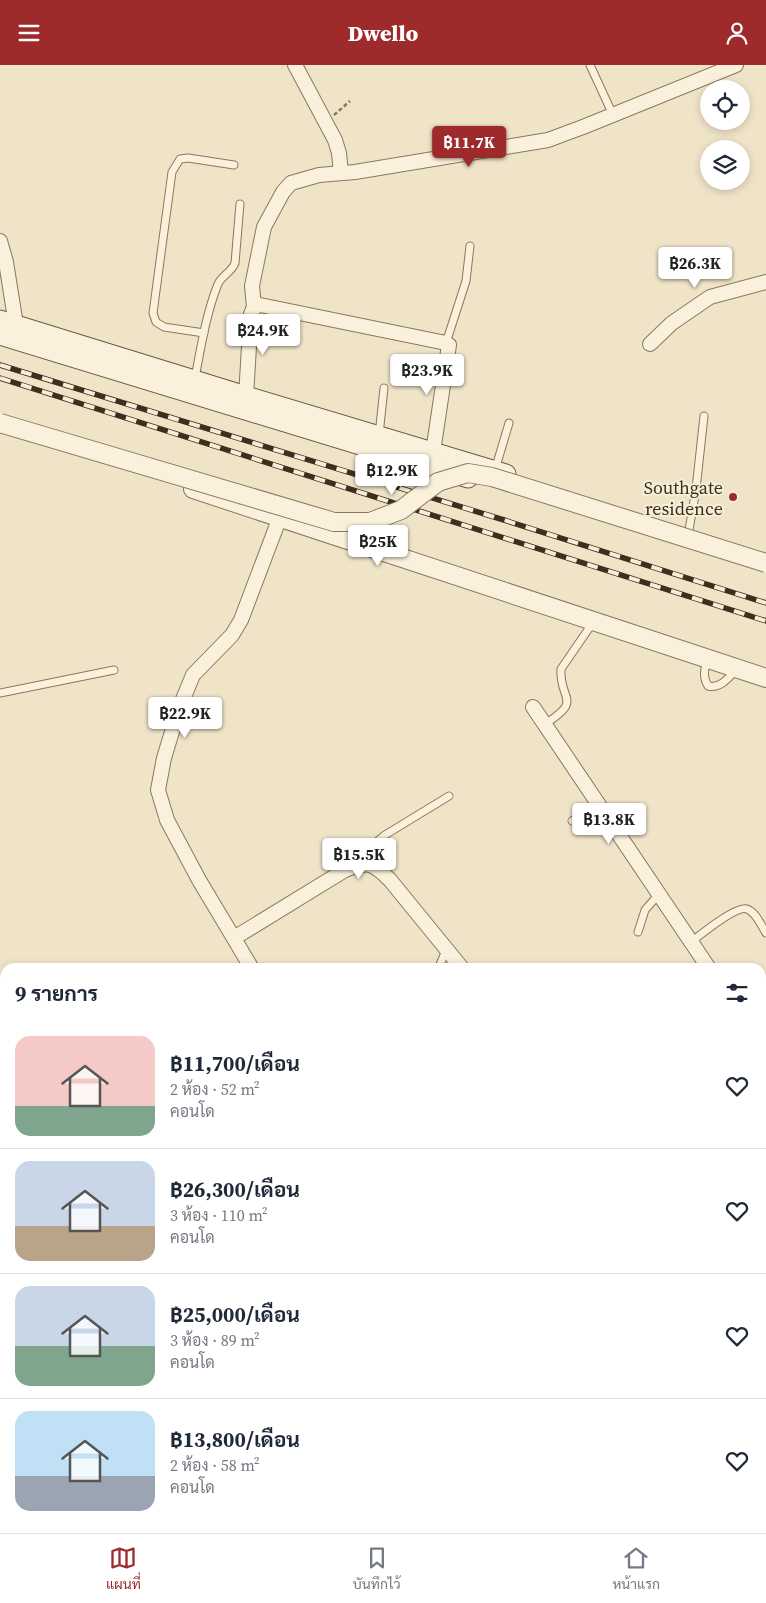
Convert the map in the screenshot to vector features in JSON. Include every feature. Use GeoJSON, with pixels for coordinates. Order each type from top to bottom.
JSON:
{"type":"FeatureCollection","features":[{"type":"Feature","properties":{"kind":"main road"},"geometry":{"type":"LineString","coordinates":[[8,322],[192,387],[766,570]]}},
{"type":"Feature","properties":{"kind":"main road"},"geometry":{"type":"LineString","coordinates":[[0,335],[192,387],[246,396],[766,554]]}},
{"type":"Feature","properties":{"kind":"street"},"geometry":{"type":"LineString","coordinates":[[295,65],[326,123],[339,153],[341,173]]}},
{"type":"Feature","properties":{"kind":"street"},"geometry":{"type":"LineString","coordinates":[[246,396],[251,314],[254,307],[252,286],[264,227],[283,193],[291,183],[319,175],[548,140],[736,65]]}},
{"type":"Feature","properties":{"kind":"street"},"geometry":{"type":"LineString","coordinates":[[0,241],[6,262],[8,322]]}},
{"type":"Feature","properties":{"kind":"street"},"geometry":{"type":"LineString","coordinates":[[650,344],[672,323],[710,297],[766,282]]}},
{"type":"Feature","properties":{"kind":"street"},"geometry":{"type":"LineString","coordinates":[[254,307],[260,305],[449,345],[433,452]]}},
{"type":"Feature","properties":{"kind":"street"},"geometry":{"type":"LineString","coordinates":[[0,424],[766,678]]}},
{"type":"Feature","properties":{"kind":"street"},"geometry":{"type":"LineString","coordinates":[[0,424],[334,522],[370,522],[401,510],[438,482],[468,473],[492,477],[766,563]]}},
{"type":"Feature","properties":{"kind":"street"},"geometry":{"type":"LineString","coordinates":[[249,963],[199,880],[167,820],[158,790],[164,758],[179,709],[193,675],[232,635],[241,620],[280,517]]}},
{"type":"Feature","properties":{"kind":"street"},"geometry":{"type":"LineString","coordinates":[[533,707],[705,963]]}},
{"type":"Feature","properties":{"kind":"street"},"geometry":{"type":"LineString","coordinates":[[234,938],[345,870],[362,863],[376,868],[390,880],[457,963]]}},
{"type":"Feature","properties":{"kind":"lane"},"geometry":{"type":"LineString","coordinates":[[590,65],[613,115]]}},
{"type":"Feature","properties":{"kind":"lane"},"geometry":{"type":"LineString","coordinates":[[204,333],[164,327],[156,322],[153,313],[172,172],[180,159],[188,157],[234,165]]}},
{"type":"Feature","properties":{"kind":"lane"},"geometry":{"type":"LineString","coordinates":[[192,387],[204,333],[219,281],[233,269],[235,263],[240,204]]}},
{"type":"Feature","properties":{"kind":"lane"},"geometry":{"type":"LineString","coordinates":[[446,343],[466,281],[470,246]]}},
{"type":"Feature","properties":{"kind":"lane"},"geometry":{"type":"LineString","coordinates":[[379,435],[384,387]]}},
{"type":"Feature","properties":{"kind":"lane"},"geometry":{"type":"LineString","coordinates":[[689,530],[696,489],[704,416]]}},
{"type":"Feature","properties":{"kind":"lane"},"geometry":{"type":"LineString","coordinates":[[495,471],[509,423]]}},
{"type":"Feature","properties":{"kind":"lane"},"geometry":{"type":"LineString","coordinates":[[545,725],[561,714],[567,706],[567,698],[561,677],[562,669],[594,621]]}},
{"type":"Feature","properties":{"kind":"lane"},"geometry":{"type":"LineString","coordinates":[[707,659],[704,679],[708,686],[719,686],[737,669]]}},
{"type":"Feature","properties":{"kind":"lane"},"geometry":{"type":"LineString","coordinates":[[0,693],[114,670]]}},
{"type":"Feature","properties":{"kind":"lane"},"geometry":{"type":"LineString","coordinates":[[362,863],[373,845],[385,835],[449,796]]}},
{"type":"Feature","properties":{"kind":"lane"},"geometry":{"type":"LineString","coordinates":[[572,821],[598,804]]}},
{"type":"Feature","properties":{"kind":"lane"},"geometry":{"type":"LineString","coordinates":[[638,932],[645,910],[659,895]]}},
{"type":"Feature","properties":{"kind":"lane"},"geometry":{"type":"LineString","coordinates":[[691,942],[741,908],[746,908],[754,914],[766,933]]}},
{"type":"Feature","properties":{"kind":"lane"},"geometry":{"type":"LineString","coordinates":[[441,963],[446,950]]}},
{"type":"Feature","properties":{"kind":"path"},"geometry":{"type":"LineString","coordinates":[[326,123],[350,101]]}},
{"type":"Feature","properties":{"kind":"railway"},"geometry":{"type":"LineString","coordinates":[[0,365],[504,520],[766,603]]}},
{"type":"Feature","properties":{"kind":"railway"},"geometry":{"type":"LineString","coordinates":[[0,378],[766,621]]}},
{"type":"Feature","properties":{"kind":"place","name":"Southgate residence"},"geometry":{"type":"Point","coordinates":[733,497]}}]}
